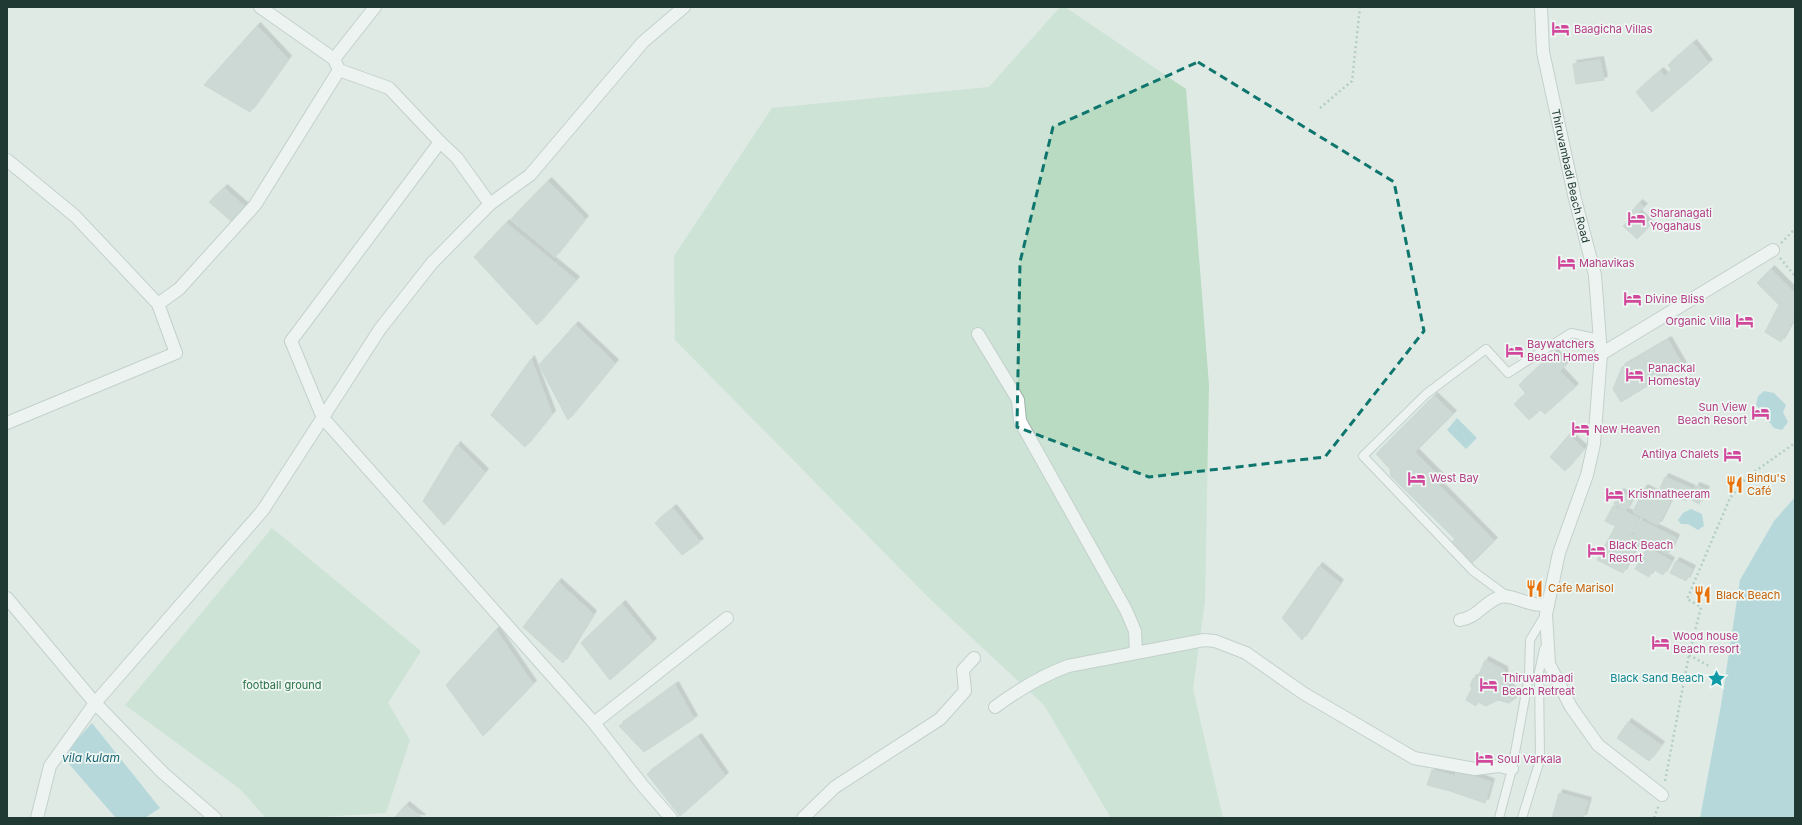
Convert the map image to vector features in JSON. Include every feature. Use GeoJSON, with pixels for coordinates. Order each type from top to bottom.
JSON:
{"type":"FeatureCollection","features":[{"type":"Feature","properties":{"kind":"street"},"geometry":{"type":"LineString","coordinates":[[260,7],[334,59],[339,70],[389,88],[457,158],[490,204]]}},
{"type":"Feature","properties":{"kind":"street"},"geometry":{"type":"LineString","coordinates":[[334,59],[375,7]]}},
{"type":"Feature","properties":{"kind":"street"},"geometry":{"type":"LineString","coordinates":[[37,818],[50,766],[95,703],[263,510],[380,329],[432,263],[490,204],[530,175],[643,42],[684,7]]}},
{"type":"Feature","properties":{"kind":"street","name":"Thiruvambadi Beach Road"},"geometry":{"type":"LineString","coordinates":[[1541,7],[1543,52],[1575,199],[1595,275],[1601,354],[1594,444],[1589,467],[1559,553],[1547,610],[1549,664],[1572,707],[1598,745],[1662,795]]}},
{"type":"Feature","properties":{"kind":"street"},"geometry":{"type":"LineString","coordinates":[[158,304],[179,289],[255,205],[339,70]]}},
{"type":"Feature","properties":{"kind":"street"},"geometry":{"type":"LineString","coordinates":[[440,142],[291,341],[323,418],[594,723],[643,786],[671,818]]}},
{"type":"Feature","properties":{"kind":"street"},"geometry":{"type":"LineString","coordinates":[[7,423],[176,353],[158,304],[75,216],[9,166]]}},
{"type":"Feature","properties":{"kind":"street"},"geometry":{"type":"LineString","coordinates":[[1601,354],[1774,250]]}},
{"type":"Feature","properties":{"kind":"street"},"geometry":{"type":"LineString","coordinates":[[978,334],[1018,400],[1020,421],[1126,610],[1135,631],[1136,653]]}},
{"type":"Feature","properties":{"kind":"street"},"geometry":{"type":"LineString","coordinates":[[1460,620],[1473,616],[1495,599],[1507,596],[1547,610]]}},
{"type":"Feature","properties":{"kind":"street"},"geometry":{"type":"LineString","coordinates":[[7,598],[95,703],[163,773],[215,818]]}},
{"type":"Feature","properties":{"kind":"street"},"geometry":{"type":"LineString","coordinates":[[594,723],[728,618]]}},
{"type":"Feature","properties":{"kind":"street"},"geometry":{"type":"LineString","coordinates":[[995,707],[1017,690],[1046,674],[1068,666],[1204,640],[1215,641],[1246,653],[1303,693],[1414,758],[1475,770],[1500,766],[1512,769]]}},
{"type":"Feature","properties":{"kind":"street"},"geometry":{"type":"LineString","coordinates":[[803,818],[835,787],[940,719],[965,691],[963,670],[974,658]]}},
{"type":"Feature","properties":{"kind":"lane"},"geometry":{"type":"LineString","coordinates":[[1507,596],[1473,571],[1363,456],[1426,394],[1486,349],[1508,373],[1571,333],[1600,339]]}},
{"type":"Feature","properties":{"kind":"lane"},"geometry":{"type":"LineString","coordinates":[[1499,818],[1512,769],[1529,676],[1530,640],[1547,610]]}},
{"type":"Feature","properties":{"kind":"lane"},"geometry":{"type":"LineString","coordinates":[[1522,818],[1540,760],[1539,672],[1544,656],[1547,610]]}},
{"type":"Feature","properties":{"kind":"path"},"geometry":{"type":"LineString","coordinates":[[1320,108],[1352,81],[1360,7]]}},
{"type":"Feature","properties":{"kind":"path"},"geometry":{"type":"LineString","coordinates":[[1795,228],[1774,250],[1795,276]]}},
{"type":"Feature","properties":{"kind":"path"},"geometry":{"type":"LineString","coordinates":[[1654,818],[1662,795],[1688,655],[1701,607],[1687,599],[1730,498],[1747,477],[1795,443]]}},
{"type":"Feature","properties":{"kind":"path"},"geometry":{"type":"LineString","coordinates":[[1688,655],[1709,666]]}},
{"type":"Feature","properties":{"kind":"highlighted area"},"geometry":{"type":"Polygon","coordinates":[[[1198,62],[1394,182],[1424,331],[1325,457],[1149,477],[1017,427],[1020,262],[1053,127],[1198,62]]]}},
{"type":"Feature","properties":{"kind":"green space"},"geometry":{"type":"Polygon","coordinates":[[[1060,7],[1065,7],[1186,89],[1209,385],[1205,601],[1193,689],[1223,818],[1111,818],[1044,705],[930,599],[675,340],[674,256],[772,108],[989,87],[1060,7]]]}},
{"type":"Feature","properties":{"kind":"green space","name":"football ground"},"geometry":{"type":"Polygon","coordinates":[[[272,528],[421,651],[388,703],[410,740],[386,813],[304,818],[266,818],[240,789],[125,705],[272,528]]]}},
{"type":"Feature","properties":{"kind":"water"},"geometry":{"type":"Polygon","coordinates":[[[1764,391],[1774,393],[1786,405],[1783,412],[1788,422],[1782,430],[1774,428],[1756,405],[1758,396],[1764,391]]]}},
{"type":"Feature","properties":{"kind":"water"},"geometry":{"type":"Polygon","coordinates":[[[1457,418],[1477,438],[1466,449],[1447,430],[1457,418]]]}},
{"type":"Feature","properties":{"kind":"water"},"geometry":{"type":"Polygon","coordinates":[[[1795,497],[1795,818],[1700,818],[1721,705],[1740,580],[1774,521],[1795,497]]]}},
{"type":"Feature","properties":{"kind":"water"},"geometry":{"type":"Polygon","coordinates":[[[1691,509],[1702,514],[1704,526],[1698,530],[1688,524],[1681,524],[1678,520],[1683,513],[1691,509]]]}},
{"type":"Feature","properties":{"kind":"water","name":"vila kulam"},"geometry":{"type":"Polygon","coordinates":[[[92,723],[160,808],[145,818],[116,818],[62,756],[92,723]]]}},
{"type":"Feature","properties":{"kind":"building"},"geometry":{"type":"Polygon","coordinates":[[[257,26],[288,59],[250,112],[204,85],[257,26]]]}},
{"type":"Feature","properties":{"kind":"building"},"geometry":{"type":"Polygon","coordinates":[[[1693,43],[1709,63],[1652,112],[1636,92],[1660,71],[1665,76],[1672,70],[1668,65],[1693,43]]]}},
{"type":"Feature","properties":{"kind":"building"},"geometry":{"type":"Polygon","coordinates":[[[1600,60],[1604,80],[1576,84],[1573,64],[1600,60]]]}},
{"type":"Feature","properties":{"kind":"building"},"geometry":{"type":"Polygon","coordinates":[[[548,181],[585,219],[555,257],[511,219],[548,181]]]}},
{"type":"Feature","properties":{"kind":"building"},"geometry":{"type":"Polygon","coordinates":[[[224,188],[251,212],[239,228],[209,202],[224,188]]]}},
{"type":"Feature","properties":{"kind":"building","name":"Sharanagati Yogahaus"},"geometry":{"type":"Polygon","coordinates":[[[1639,203],[1644,207],[1638,213],[1650,225],[1637,239],[1623,226],[1634,214],[1631,212],[1639,203]]]}},
{"type":"Feature","properties":{"kind":"building"},"geometry":{"type":"Polygon","coordinates":[[[506,223],[576,280],[537,325],[474,257],[506,223]]]}},
{"type":"Feature","properties":{"kind":"building"},"geometry":{"type":"Polygon","coordinates":[[[1771,269],[1795,293],[1795,316],[1781,342],[1765,332],[1779,305],[1757,283],[1771,269]]]}},
{"type":"Feature","properties":{"kind":"building"},"geometry":{"type":"Polygon","coordinates":[[[575,325],[615,363],[568,420],[539,365],[575,325]]]}},
{"type":"Feature","properties":{"kind":"building"},"geometry":{"type":"Polygon","coordinates":[[[1668,340],[1683,366],[1656,381],[1641,356],[1668,340]]]}},
{"type":"Feature","properties":{"kind":"building"},"geometry":{"type":"Polygon","coordinates":[[[1554,352],[1565,365],[1560,371],[1575,387],[1545,414],[1540,410],[1529,420],[1514,404],[1526,394],[1519,385],[1554,352]]]}},
{"type":"Feature","properties":{"kind":"building","name":"Panackal Homestay"},"geometry":{"type":"Polygon","coordinates":[[[1641,356],[1656,381],[1621,402],[1613,389],[1622,367],[1641,356]]]}},
{"type":"Feature","properties":{"kind":"building"},"geometry":{"type":"Polygon","coordinates":[[[531,359],[552,414],[525,447],[491,415],[531,359]]]}},
{"type":"Feature","properties":{"kind":"building","name":"West Bay"},"geometry":{"type":"Polygon","coordinates":[[[1434,396],[1453,414],[1415,452],[1444,481],[1439,485],[1494,541],[1472,563],[1451,543],[1455,539],[1391,476],[1390,469],[1376,454],[1434,396]]]}},
{"type":"Feature","properties":{"kind":"building"},"geometry":{"type":"Polygon","coordinates":[[[1569,435],[1584,449],[1565,471],[1550,457],[1569,435]]]}},
{"type":"Feature","properties":{"kind":"building"},"geometry":{"type":"Polygon","coordinates":[[[457,445],[485,472],[444,525],[423,501],[457,445]]]}},
{"type":"Feature","properties":{"kind":"building"},"geometry":{"type":"Polygon","coordinates":[[[1665,477],[1692,489],[1686,501],[1660,488],[1665,477]]]}},
{"type":"Feature","properties":{"kind":"building"},"geometry":{"type":"Polygon","coordinates":[[[1696,486],[1706,490],[1699,504],[1690,499],[1696,486]]]}},
{"type":"Feature","properties":{"kind":"building"},"geometry":{"type":"Polygon","coordinates":[[[1644,488],[1670,501],[1658,525],[1633,512],[1644,488]]]}},
{"type":"Feature","properties":{"kind":"building"},"geometry":{"type":"Polygon","coordinates":[[[1620,492],[1632,498],[1626,510],[1614,504],[1620,492]]]}},
{"type":"Feature","properties":{"kind":"building"},"geometry":{"type":"Polygon","coordinates":[[[1613,506],[1639,518],[1631,534],[1605,521],[1613,506]]]}},
{"type":"Feature","properties":{"kind":"building"},"geometry":{"type":"Polygon","coordinates":[[[673,508],[700,542],[682,555],[655,523],[673,508]]]}},
{"type":"Feature","properties":{"kind":"building"},"geometry":{"type":"Polygon","coordinates":[[[1640,520],[1676,538],[1668,554],[1633,536],[1640,520]]]}},
{"type":"Feature","properties":{"kind":"building"},"geometry":{"type":"Polygon","coordinates":[[[1615,527],[1640,540],[1623,573],[1597,560],[1615,527]]]}},
{"type":"Feature","properties":{"kind":"building"},"geometry":{"type":"Polygon","coordinates":[[[1647,547],[1671,561],[1663,575],[1653,569],[1649,577],[1635,569],[1647,547]]]}},
{"type":"Feature","properties":{"kind":"building"},"geometry":{"type":"Polygon","coordinates":[[[1676,561],[1692,569],[1686,581],[1670,573],[1676,561]]]}},
{"type":"Feature","properties":{"kind":"building"},"geometry":{"type":"Polygon","coordinates":[[[1319,566],[1340,583],[1302,640],[1282,618],[1319,566]]]}},
{"type":"Feature","properties":{"kind":"building"},"geometry":{"type":"Polygon","coordinates":[[[558,582],[593,614],[563,663],[523,627],[558,582]]]}},
{"type":"Feature","properties":{"kind":"building"},"geometry":{"type":"Polygon","coordinates":[[[622,604],[653,642],[610,680],[581,643],[622,604]]]}},
{"type":"Feature","properties":{"kind":"building"},"geometry":{"type":"Polygon","coordinates":[[[496,630],[533,684],[483,736],[446,685],[496,630]]]}},
{"type":"Feature","properties":{"kind":"building","name":"Thiruvambadi Beach Retreat"},"geometry":{"type":"Polygon","coordinates":[[[1485,660],[1504,670],[1505,681],[1517,697],[1509,703],[1498,700],[1486,706],[1478,702],[1476,706],[1466,700],[1472,688],[1470,686],[1473,678],[1477,679],[1485,660]]]}},
{"type":"Feature","properties":{"kind":"building"},"geometry":{"type":"Polygon","coordinates":[[[675,685],[694,719],[644,752],[619,726],[675,685]]]}},
{"type":"Feature","properties":{"kind":"building"},"geometry":{"type":"Polygon","coordinates":[[[1628,722],[1661,745],[1649,761],[1617,738],[1628,722]]]}},
{"type":"Feature","properties":{"kind":"building"},"geometry":{"type":"Polygon","coordinates":[[[698,737],[725,776],[680,816],[647,774],[698,737]]]}},
{"type":"Feature","properties":{"kind":"building"},"geometry":{"type":"Polygon","coordinates":[[[1432,770],[1455,776],[1450,791],[1427,785],[1432,770]]]}},
{"type":"Feature","properties":{"kind":"building"},"geometry":{"type":"Polygon","coordinates":[[[1457,771],[1491,782],[1485,803],[1450,791],[1457,771]]]}},
{"type":"Feature","properties":{"kind":"building"},"geometry":{"type":"Polygon","coordinates":[[[1559,793],[1588,801],[1583,818],[1552,818],[1559,793]]]}},
{"type":"Feature","properties":{"kind":"building"},"geometry":{"type":"Polygon","coordinates":[[[406,805],[422,818],[394,818],[406,805]]]}},
{"type":"Feature","properties":{"kind":"place","name":"Baagicha Villas"},"geometry":{"type":"Point","coordinates":[1561,29]}},
{"type":"Feature","properties":{"kind":"place","name":"Sharanagati Yogahaus"},"geometry":{"type":"Point","coordinates":[1637,219]}},
{"type":"Feature","properties":{"kind":"place","name":"Mahavikas"},"geometry":{"type":"Point","coordinates":[1566,263]}},
{"type":"Feature","properties":{"kind":"place","name":"Divine Bliss"},"geometry":{"type":"Point","coordinates":[1632,299]}},
{"type":"Feature","properties":{"kind":"place","name":"Organic Villa"},"geometry":{"type":"Point","coordinates":[1744,321]}},
{"type":"Feature","properties":{"kind":"place","name":"Baywatchers Beach Homes"},"geometry":{"type":"Point","coordinates":[1514,350]}},
{"type":"Feature","properties":{"kind":"place","name":"Panackal Homestay"},"geometry":{"type":"Point","coordinates":[1635,374]}},
{"type":"Feature","properties":{"kind":"place","name":"Sun View Beach Resort"},"geometry":{"type":"Point","coordinates":[1760,413]}},
{"type":"Feature","properties":{"kind":"place","name":"New Heaven"},"geometry":{"type":"Point","coordinates":[1581,429]}},
{"type":"Feature","properties":{"kind":"place","name":"Antilya Chalets"},"geometry":{"type":"Point","coordinates":[1732,454]}},
{"type":"Feature","properties":{"kind":"place","name":"West Bay"},"geometry":{"type":"Point","coordinates":[1417,478]}},
{"type":"Feature","properties":{"kind":"place","name":"Bindu's Café"},"geometry":{"type":"Point","coordinates":[1734,484]}},
{"type":"Feature","properties":{"kind":"place","name":"Krishnatheeram"},"geometry":{"type":"Point","coordinates":[1615,494]}},
{"type":"Feature","properties":{"kind":"place","name":"Black Beach Resort"},"geometry":{"type":"Point","coordinates":[1596,551]}},
{"type":"Feature","properties":{"kind":"place","name":"Cafe Marisol"},"geometry":{"type":"Point","coordinates":[1535,588]}},
{"type":"Feature","properties":{"kind":"place","name":"Black Beach"},"geometry":{"type":"Point","coordinates":[1703,595]}},
{"type":"Feature","properties":{"kind":"place","name":"Wood house Beach resort"},"geometry":{"type":"Point","coordinates":[1660,642]}},
{"type":"Feature","properties":{"kind":"place","name":"Black Sand Beach"},"geometry":{"type":"Point","coordinates":[1717,678]}},
{"type":"Feature","properties":{"kind":"place","name":"Thiruvambadi Beach Retreat"},"geometry":{"type":"Point","coordinates":[1489,684]}},
{"type":"Feature","properties":{"kind":"place","name":"Soul Varkala"},"geometry":{"type":"Point","coordinates":[1484,759]}}]}
